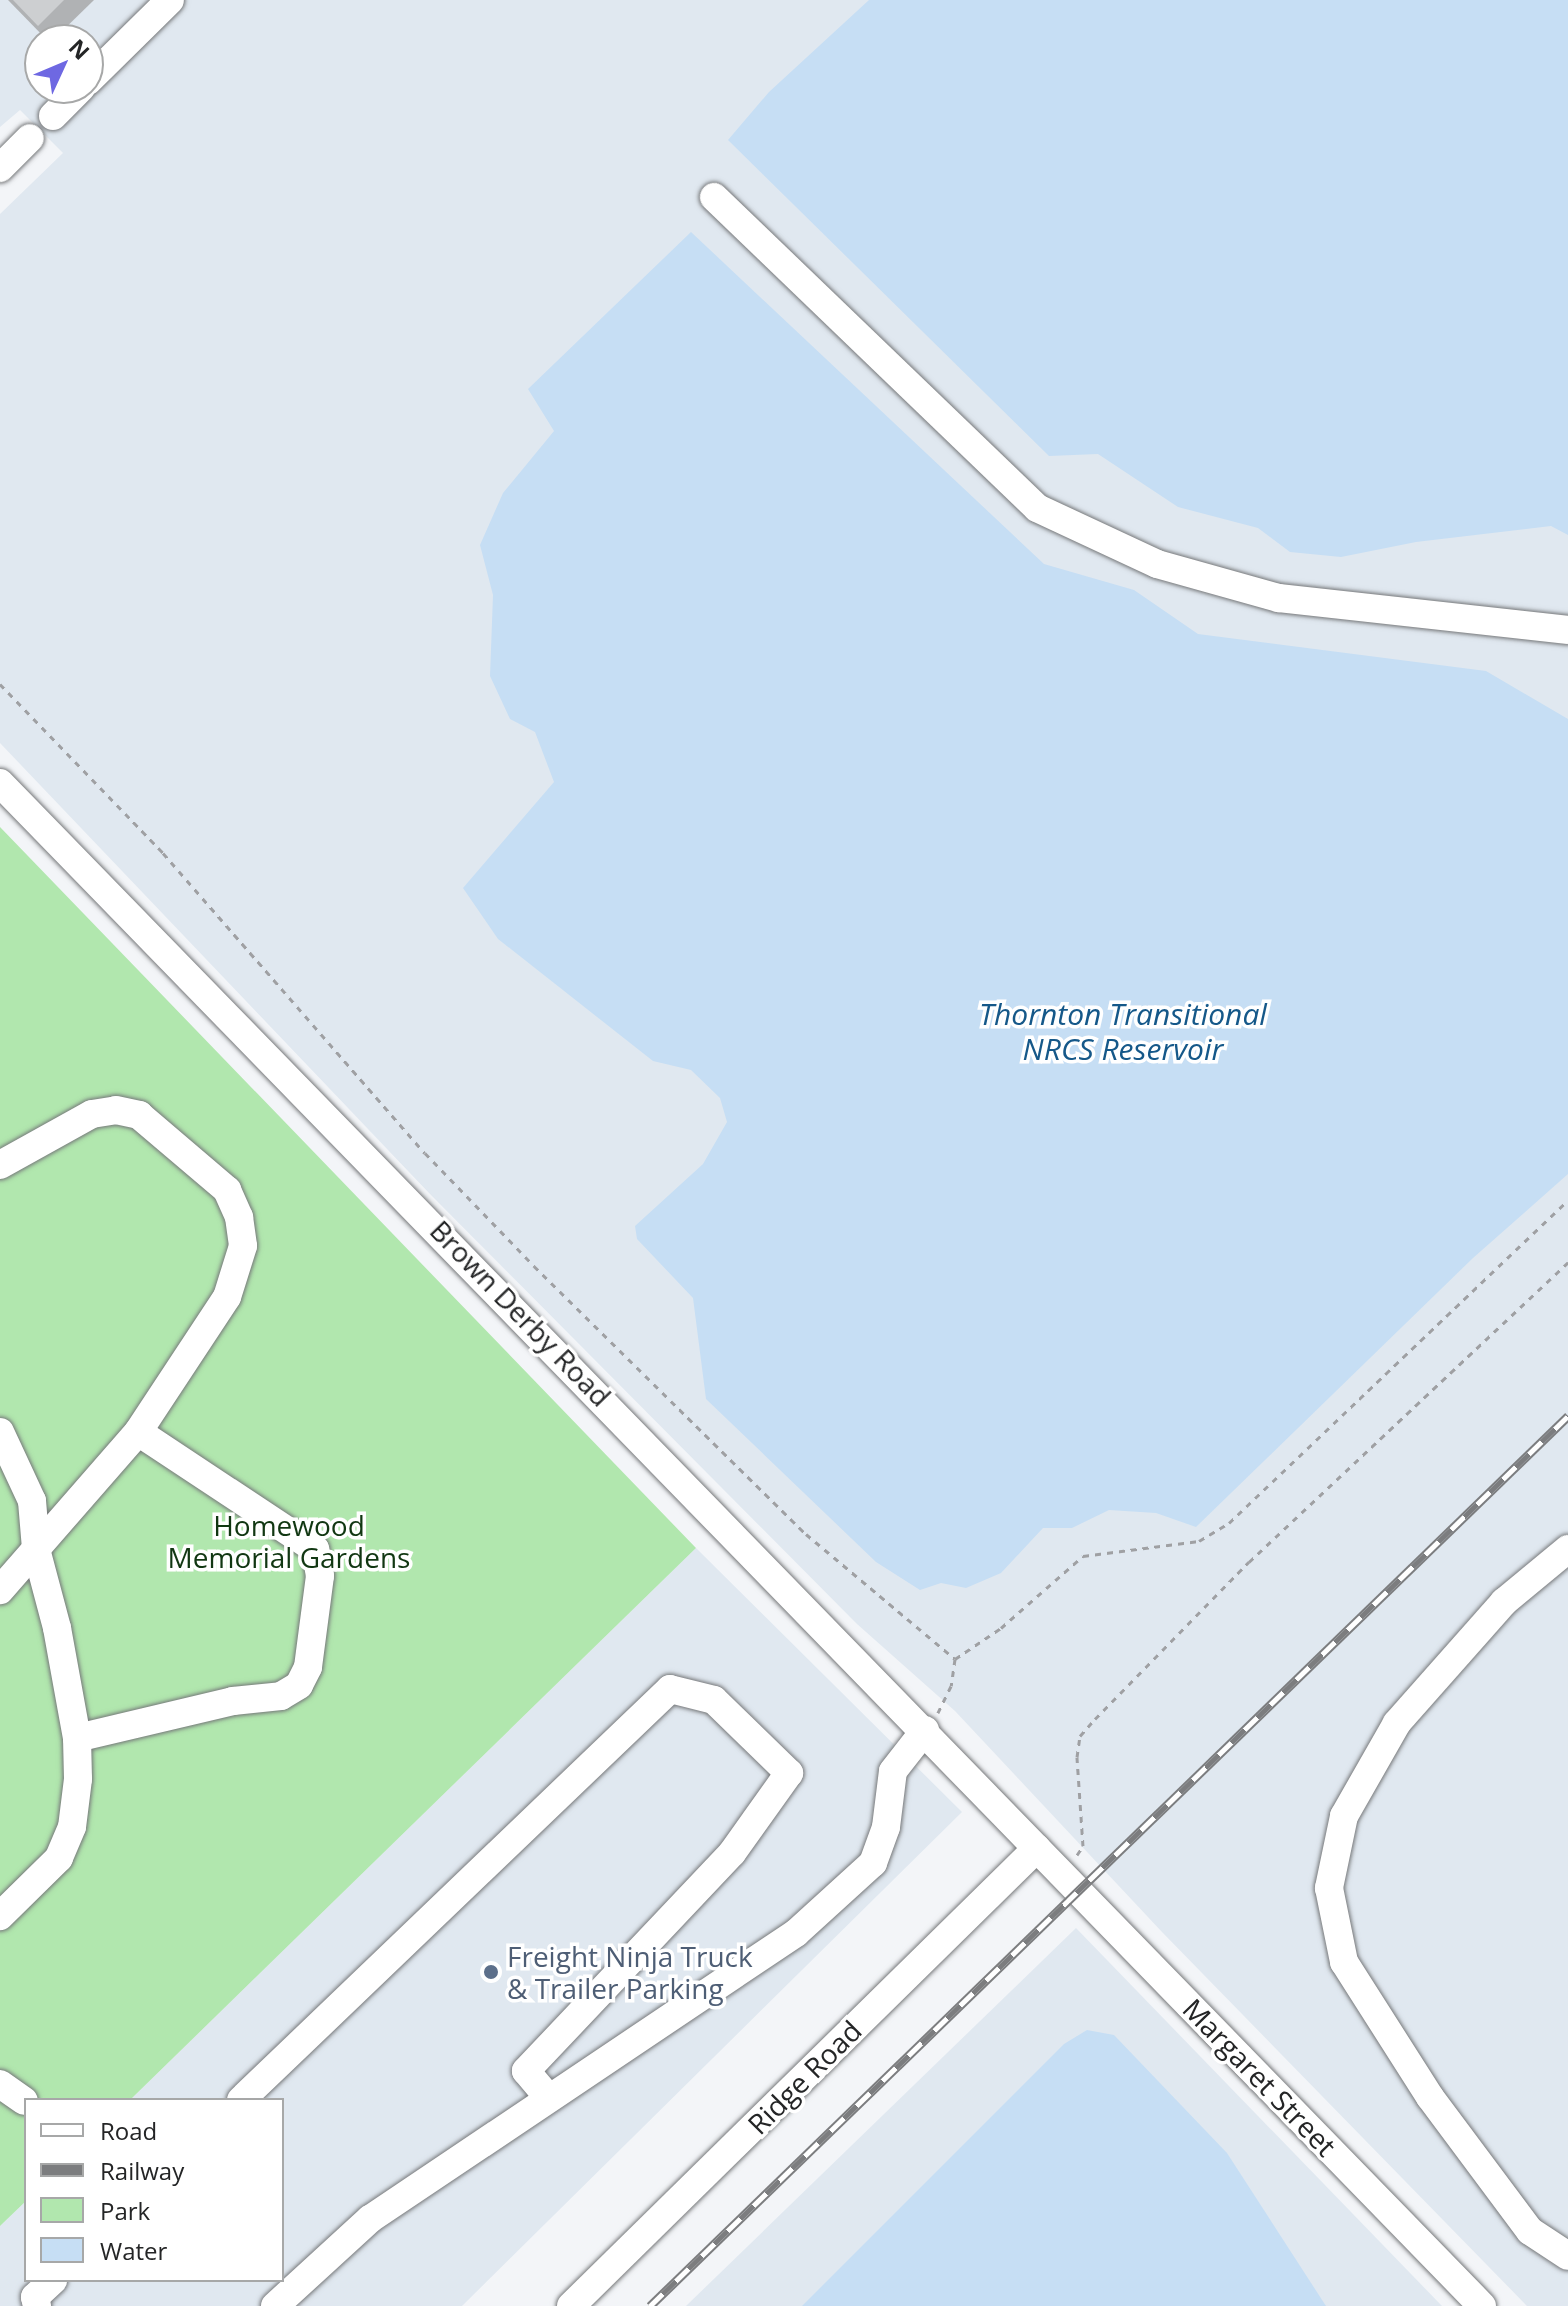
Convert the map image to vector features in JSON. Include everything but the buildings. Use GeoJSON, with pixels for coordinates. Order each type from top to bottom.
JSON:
{"type":"FeatureCollection","features":[{"type":"Feature","properties":{"kind":"street"},"geometry":{"type":"LineString","coordinates":[[104,65],[170,0]]}},
{"type":"Feature","properties":{"kind":"street"},"geometry":{"type":"LineString","coordinates":[[53,116],[65,104]]}},
{"type":"Feature","properties":{"kind":"street"},"geometry":{"type":"LineString","coordinates":[[0,168],[30,138]]}},
{"type":"Feature","properties":{"kind":"street"},"geometry":{"type":"LineString","coordinates":[[714,197],[1037,508],[1157,564],[1279,598],[1568,630]]}},
{"type":"Feature","properties":{"kind":"street","name":"Brown Derby Road"},"geometry":{"type":"LineString","coordinates":[[0,783],[1037,1848]]}},
{"type":"Feature","properties":{"kind":"street"},"geometry":{"type":"LineString","coordinates":[[0,1165],[92,1114],[127,1111],[151,1122],[213,1175],[234,1202],[242,1233],[236,1277],[138,1432],[0,1590]]}},
{"type":"Feature","properties":{"kind":"street"},"geometry":{"type":"LineString","coordinates":[[0,1432],[32,1501],[36,1549],[57,1628],[77,1738],[78,1779],[66,1845],[50,1871],[0,1916]]}},
{"type":"Feature","properties":{"kind":"street"},"geometry":{"type":"LineString","coordinates":[[77,1738],[233,1701],[281,1696],[299,1685],[308,1667],[320,1576],[315,1549],[138,1432]]}},
{"type":"Feature","properties":{"kind":"street"},"geometry":{"type":"LineString","coordinates":[[1568,1549],[1504,1602],[1397,1723],[1344,1816],[1329,1888],[1344,1962],[1430,2097],[1530,2231],[1568,2256]]}},
{"type":"Feature","properties":{"kind":"street"},"geometry":{"type":"LineString","coordinates":[[243,2098],[670,1689],[714,1700],[789,1773],[732,1853],[526,2071],[548,2097]]}},
{"type":"Feature","properties":{"kind":"street"},"geometry":{"type":"LineString","coordinates":[[275,2306],[370,2219],[796,1933],[873,1863],[886,1827],[893,1771],[925,1730]]}},
{"type":"Feature","properties":{"kind":"street","name":"Margaret Street"},"geometry":{"type":"LineString","coordinates":[[1037,1848],[1482,2306]]}},
{"type":"Feature","properties":{"kind":"street","name":"Ridge Road"},"geometry":{"type":"LineString","coordinates":[[571,2306],[1037,1848]]}},
{"type":"Feature","properties":{"kind":"street"},"geometry":{"type":"LineString","coordinates":[[0,2084],[24,2101]]}},
{"type":"Feature","properties":{"kind":"street"},"geometry":{"type":"LineString","coordinates":[[37,2306],[35,2297],[51,2282]]}},
{"type":"Feature","properties":{"kind":"path"},"geometry":{"type":"LineString","coordinates":[[0,684],[163,853],[425,1153],[534,1266],[806,1534],[955,1659]]}},
{"type":"Feature","properties":{"kind":"path"},"geometry":{"type":"LineString","coordinates":[[925,1730],[945,1703],[955,1659],[1001,1628],[1083,1556],[1199,1541],[1229,1523],[1568,1200]]}},
{"type":"Feature","properties":{"kind":"path"},"geometry":{"type":"LineString","coordinates":[[1063,1874],[1083,1846],[1077,1757],[1080,1736],[1249,1562],[1568,1262]]}},
{"type":"Feature","properties":{"kind":"shaded area"},"geometry":{"type":"Polygon","coordinates":[[[0,0],[1568,0],[1568,2306],[1527,2306],[1162,1932],[955,1711],[857,1624],[430,1194],[0,743],[0,214],[63,153],[20,110],[0,127],[0,0]]]}},
{"type":"Feature","properties":{"kind":"shaded area","name":"Freight Ninja Truck & Trailer Parking"},"geometry":{"type":"Polygon","coordinates":[[[696,1548],[962,1812],[462,2306],[0,2306],[0,2226],[24,2203],[24,2282],[284,2282],[284,2098],[132,2098],[696,1548]]]}},
{"type":"Feature","properties":{"kind":"shaded area"},"geometry":{"type":"Polygon","coordinates":[[[1076,1928],[1442,2306],[686,2306],[1076,1928]]]}},
{"type":"Feature","properties":{"kind":"green space","name":"Homewood Memorial Gardens"},"geometry":{"type":"Polygon","coordinates":[[[0,827],[696,1548],[132,2098],[24,2098],[24,2203],[0,2226],[0,827]]]}},
{"type":"Feature","properties":{"kind":"water"},"geometry":{"type":"Polygon","coordinates":[[[869,0],[1568,0],[1568,535],[1551,526],[1416,542],[1341,557],[1290,552],[1258,528],[1178,507],[1098,454],[1049,456],[728,140],[769,92],[869,0]]]}},
{"type":"Feature","properties":{"kind":"water","name":"Thornton Transitional NRCS Reservoir"},"geometry":{"type":"Polygon","coordinates":[[[691,232],[1044,564],[1134,590],[1198,634],[1486,671],[1568,719],[1568,1174],[1473,1258],[1196,1527],[1156,1513],[1109,1510],[1072,1528],[1043,1528],[1001,1573],[966,1588],[941,1583],[920,1590],[876,1562],[706,1399],[693,1298],[637,1239],[635,1226],[703,1164],[727,1122],[720,1098],[691,1070],[653,1061],[498,939],[463,888],[554,782],[535,732],[510,719],[490,676],[493,595],[480,545],[503,493],[554,431],[528,389],[691,232]]]}},
{"type":"Feature","properties":{"kind":"water"},"geometry":{"type":"Polygon","coordinates":[[[1087,2030],[1114,2035],[1227,2153],[1326,2306],[802,2306],[1064,2044],[1087,2030]]]}},
{"type":"Feature","properties":{"kind":"railway"},"geometry":{"type":"LineString","coordinates":[[650,2306],[1568,1416]]}},
{"type":"Feature","properties":{"kind":"place","name":"Freight Ninja Truck & Trailer Parking"},"geometry":{"type":"Point","coordinates":[491,1972]}}]}
